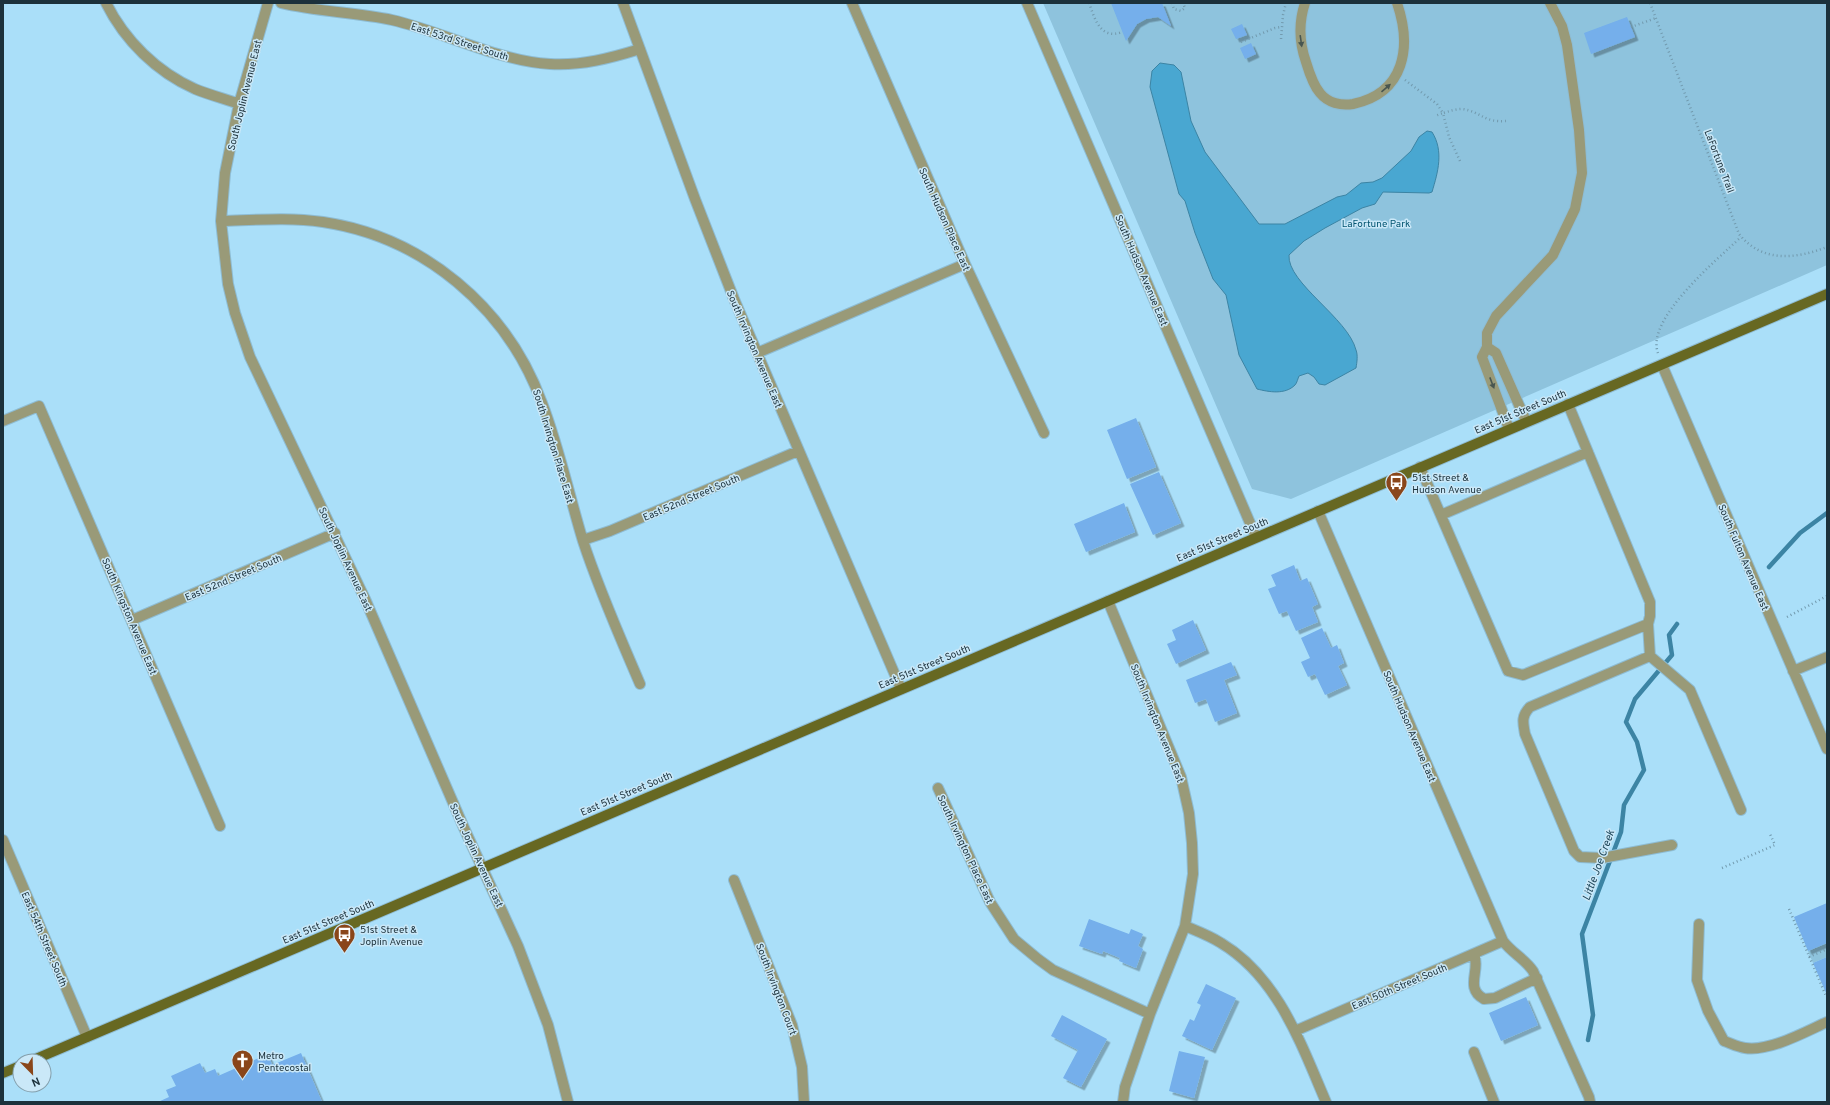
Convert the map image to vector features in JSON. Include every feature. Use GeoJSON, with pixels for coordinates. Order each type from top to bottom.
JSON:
{"type":"FeatureCollection","features":[{"type":"Feature","properties":{"kind":"main road","name":"East 51st Street South"},"geometry":{"type":"LineString","coordinates":[[50,1053],[1827,294]]}},
{"type":"Feature","properties":{"kind":"street"},"geometry":{"type":"LineString","coordinates":[[106,3],[118,25],[129,39],[157,65],[196,89],[239,104]]}},
{"type":"Feature","properties":{"kind":"street","name":"South Joplin Avenue East"},"geometry":{"type":"LineString","coordinates":[[268,3],[239,104],[225,173],[221,221],[228,284],[243,338],[335,533],[482,868],[518,946],[548,1026],[568,1102]]}},
{"type":"Feature","properties":{"kind":"street","name":"East 53rd Street South"},"geometry":{"type":"LineString","coordinates":[[281,3],[303,8],[390,20],[414,25],[509,57],[550,64],[585,62],[612,57],[640,49]]}},
{"type":"Feature","properties":{"kind":"street","name":"South Irvington Avenue East"},"geometry":{"type":"LineString","coordinates":[[623,3],[702,220],[798,451],[901,689]]}},
{"type":"Feature","properties":{"kind":"street","name":"South Hudson Place East"},"geometry":{"type":"LineString","coordinates":[[852,3],[965,264],[1044,433]]}},
{"type":"Feature","properties":{"kind":"street","name":"South Hudson Avenue East"},"geometry":{"type":"LineString","coordinates":[[1027,3],[1256,537]]}},
{"type":"Feature","properties":{"kind":"street"},"geometry":{"type":"LineString","coordinates":[[1305,3],[1299,25],[1302,52],[1312,80],[1320,93],[1327,100],[1337,104],[1347,105],[1361,102],[1386,89],[1396,75],[1401,61],[1405,32],[1397,3]]}},
{"type":"Feature","properties":{"kind":"street"},"geometry":{"type":"LineString","coordinates":[[1509,429],[1482,357],[1487,347],[1487,333],[1496,316],[1553,255],[1575,210],[1582,174],[1580,130],[1567,45],[1562,26],[1550,3]]}},
{"type":"Feature","properties":{"kind":"street","name":"South Irvington Place East"},"geometry":{"type":"LineString","coordinates":[[221,221],[286,219],[322,222],[365,231],[385,238],[420,255],[455,279],[477,300],[497,323],[525,364],[542,402],[583,540],[611,617],[640,684]]}},
{"type":"Feature","properties":{"kind":"street"},"geometry":{"type":"LineString","coordinates":[[757,353],[965,264]]}},
{"type":"Feature","properties":{"kind":"street"},"geometry":{"type":"LineString","coordinates":[[1487,347],[1496,353],[1526,422]]}},
{"type":"Feature","properties":{"kind":"street","name":"South Fulton Avenue East"},"geometry":{"type":"LineString","coordinates":[[1662,365],[1827,749]]}},
{"type":"Feature","properties":{"kind":"street"},"geometry":{"type":"LineString","coordinates":[[1568,404],[1650,602],[1650,616],[1648,624],[1650,656],[1690,690],[1741,810]]}},
{"type":"Feature","properties":{"kind":"street","name":"South Kingston Avenue East"},"geometry":{"type":"LineString","coordinates":[[3,421],[39,406],[220,826]]}},
{"type":"Feature","properties":{"kind":"street","name":"East 52nd Street South"},"geometry":{"type":"LineString","coordinates":[[583,540],[610,531],[798,451]]}},
{"type":"Feature","properties":{"kind":"street"},"geometry":{"type":"LineString","coordinates":[[1441,515],[1588,452]]}},
{"type":"Feature","properties":{"kind":"street"},"geometry":{"type":"LineString","coordinates":[[1420,467],[1508,672],[1523,675],[1648,624]]}},
{"type":"Feature","properties":{"kind":"street","name":"South Hudson Avenue East"},"geometry":{"type":"LineString","coordinates":[[1318,511],[1503,941]]}},
{"type":"Feature","properties":{"kind":"street","name":"East 52nd Street South"},"geometry":{"type":"LineString","coordinates":[[132,620],[335,533]]}},
{"type":"Feature","properties":{"kind":"street","name":"South Irvington Avenue East"},"geometry":{"type":"LineString","coordinates":[[1108,601],[1165,736],[1183,784],[1189,813],[1193,874],[1185,926],[1150,1014],[1125,1087],[1123,1102]]}},
{"type":"Feature","properties":{"kind":"street"},"geometry":{"type":"LineString","coordinates":[[1650,656],[1530,707],[1522,718],[1525,734],[1574,851],[1580,857],[1602,858],[1672,845]]}},
{"type":"Feature","properties":{"kind":"street"},"geometry":{"type":"LineString","coordinates":[[1793,671],[1827,657]]}},
{"type":"Feature","properties":{"kind":"street","name":"South Irvington Place East"},"geometry":{"type":"LineString","coordinates":[[938,788],[990,902],[1014,939],[1053,970],[1150,1014]]}},
{"type":"Feature","properties":{"kind":"street","name":"East 54th Street South"},"geometry":{"type":"LineString","coordinates":[[3,840],[87,1037]]}},
{"type":"Feature","properties":{"kind":"street","name":"South Irvington Court"},"geometry":{"type":"LineString","coordinates":[[734,880],[792,1025],[802,1067],[804,1102]]}},
{"type":"Feature","properties":{"kind":"street"},"geometry":{"type":"LineString","coordinates":[[1699,924],[1696,980],[1708,1011],[1724,1041],[1744,1048],[1760,1048],[1787,1039],[1827,1022]]}},
{"type":"Feature","properties":{"kind":"street"},"geometry":{"type":"LineString","coordinates":[[1185,926],[1222,943],[1254,968],[1277,998],[1295,1031],[1326,1102]]}},
{"type":"Feature","properties":{"kind":"street"},"geometry":{"type":"LineString","coordinates":[[1503,941],[1510,950],[1528,964],[1537,978],[1589,1096],[1590,1102]]}},
{"type":"Feature","properties":{"kind":"street","name":"East 50th Street South"},"geometry":{"type":"LineString","coordinates":[[1295,1031],[1503,941]]}},
{"type":"Feature","properties":{"kind":"street"},"geometry":{"type":"LineString","coordinates":[[1474,954],[1477,964],[1473,984],[1476,994],[1484,999],[1495,998],[1537,978]]}},
{"type":"Feature","properties":{"kind":"street"},"geometry":{"type":"LineString","coordinates":[[1474,1052],[1494,1102]]}},
{"type":"Feature","properties":{"kind":"path"},"geometry":{"type":"LineString","coordinates":[[1089,3],[1097,24],[1102,29],[1109,33],[1116,34],[1122,32]]}},
{"type":"Feature","properties":{"kind":"path"},"geometry":{"type":"LineString","coordinates":[[1172,3],[1174,9],[1182,11],[1185,8],[1183,3]]}},
{"type":"Feature","properties":{"kind":"path"},"geometry":{"type":"LineString","coordinates":[[1281,39],[1281,27],[1287,3]]}},
{"type":"Feature","properties":{"kind":"path","name":"LaFortune Trail"},"geometry":{"type":"LineString","coordinates":[[1650,3],[1741,237],[1746,243],[1757,250],[1776,255],[1794,257],[1810,254],[1827,247]]}},
{"type":"Feature","properties":{"kind":"path"},"geometry":{"type":"LineString","coordinates":[[1631,27],[1656,18]]}},
{"type":"Feature","properties":{"kind":"path"},"geometry":{"type":"LineString","coordinates":[[1241,42],[1281,27]]}},
{"type":"Feature","properties":{"kind":"path"},"geometry":{"type":"LineString","coordinates":[[1396,75],[1415,86],[1438,104],[1443,113],[1449,137],[1460,160]]}},
{"type":"Feature","properties":{"kind":"path"},"geometry":{"type":"LineString","coordinates":[[1435,116],[1456,109],[1463,109],[1494,122],[1506,121]]}},
{"type":"Feature","properties":{"kind":"path"},"geometry":{"type":"LineString","coordinates":[[1662,365],[1655,346],[1657,333],[1676,300],[1741,237]]}},
{"type":"Feature","properties":{"kind":"path"},"geometry":{"type":"LineString","coordinates":[[1787,617],[1827,596]]}},
{"type":"Feature","properties":{"kind":"path"},"geometry":{"type":"LineString","coordinates":[[1722,868],[1775,845],[1770,834]]}},
{"type":"Feature","properties":{"kind":"path"},"geometry":{"type":"LineString","coordinates":[[1789,909],[1826,996]]}},
{"type":"Feature","properties":{"kind":"path"},"geometry":{"type":"LineString","coordinates":[[1809,957],[1827,949]]}},
{"type":"Feature","properties":{"kind":"green space","name":"LaFortune Park"},"geometry":{"type":"Polygon","coordinates":[[[1043,3],[1827,3],[1827,265],[1291,499],[1252,489],[1043,3]]]}},
{"type":"Feature","properties":{"kind":"green space"},"geometry":{"type":"Polygon","coordinates":[[[1827,943],[1827,957],[1813,963],[1808,951],[1827,943]]]}},
{"type":"Feature","properties":{"kind":"shaded area"},"geometry":{"type":"Polygon","coordinates":[[[1160,63],[1174,65],[1181,72],[1191,121],[1205,152],[1259,224],[1285,224],[1337,197],[1346,195],[1361,183],[1373,182],[1382,178],[1411,151],[1419,137],[1427,131],[1432,132],[1438,147],[1439,162],[1432,192],[1383,192],[1375,204],[1362,208],[1325,228],[1304,241],[1289,255],[1291,266],[1298,277],[1307,289],[1331,313],[1351,338],[1357,352],[1356,368],[1325,385],[1319,384],[1314,377],[1308,373],[1299,376],[1295,385],[1287,390],[1272,392],[1257,389],[1239,355],[1226,295],[1213,279],[1195,233],[1185,201],[1179,194],[1150,87],[1152,71],[1160,63]]]}},
{"type":"Feature","properties":{"kind":"building"},"geometry":{"type":"Polygon","coordinates":[[[1111,3],[1162,3],[1171,26],[1158,17],[1146,19],[1137,24],[1126,41],[1111,3]]]}},
{"type":"Feature","properties":{"kind":"building"},"geometry":{"type":"Polygon","coordinates":[[[1627,17],[1635,37],[1591,54],[1584,33],[1627,17]]]}},
{"type":"Feature","properties":{"kind":"building"},"geometry":{"type":"Polygon","coordinates":[[[1242,24],[1247,35],[1236,39],[1231,29],[1242,24]]]}},
{"type":"Feature","properties":{"kind":"building"},"geometry":{"type":"Polygon","coordinates":[[[1251,43],[1256,54],[1245,59],[1240,48],[1251,43]]]}},
{"type":"Feature","properties":{"kind":"building"},"geometry":{"type":"Polygon","coordinates":[[[1136,418],[1156,467],[1127,479],[1107,430],[1136,418]]]}},
{"type":"Feature","properties":{"kind":"building"},"geometry":{"type":"Polygon","coordinates":[[[1159,472],[1181,523],[1153,535],[1130,484],[1159,472]]]}},
{"type":"Feature","properties":{"kind":"building"},"geometry":{"type":"Polygon","coordinates":[[[1124,503],[1135,532],[1086,552],[1074,524],[1124,503]]]}},
{"type":"Feature","properties":{"kind":"building"},"geometry":{"type":"Polygon","coordinates":[[[1294,565],[1300,581],[1307,578],[1318,604],[1312,607],[1318,622],[1296,631],[1287,611],[1279,614],[1268,589],[1276,586],[1271,575],[1294,565]]]}},
{"type":"Feature","properties":{"kind":"building"},"geometry":{"type":"Polygon","coordinates":[[[1193,620],[1206,650],[1176,664],[1167,644],[1176,640],[1172,630],[1193,620]]]}},
{"type":"Feature","properties":{"kind":"building"},"geometry":{"type":"Polygon","coordinates":[[[1322,628],[1331,648],[1337,645],[1344,663],[1338,666],[1347,685],[1325,695],[1315,674],[1308,677],[1301,662],[1310,658],[1301,638],[1322,628]]]}},
{"type":"Feature","properties":{"kind":"building"},"geometry":{"type":"Polygon","coordinates":[[[1231,662],[1237,675],[1224,680],[1237,713],[1215,722],[1206,699],[1195,703],[1186,680],[1231,662]]]}},
{"type":"Feature","properties":{"kind":"building"},"geometry":{"type":"Polygon","coordinates":[[[1827,903],[1827,943],[1808,951],[1794,917],[1827,903]]]}},
{"type":"Feature","properties":{"kind":"building"},"geometry":{"type":"Polygon","coordinates":[[[1089,919],[1129,934],[1131,929],[1143,934],[1138,946],[1143,949],[1136,968],[1119,961],[1120,958],[1103,951],[1102,954],[1079,946],[1089,919]]]}},
{"type":"Feature","properties":{"kind":"building"},"geometry":{"type":"Polygon","coordinates":[[[1827,957],[1827,995],[1813,963],[1827,957]]]}},
{"type":"Feature","properties":{"kind":"building"},"geometry":{"type":"Polygon","coordinates":[[[1206,984],[1236,998],[1212,1050],[1182,1036],[1190,1019],[1194,1021],[1201,1005],[1197,1003],[1206,984]]]}},
{"type":"Feature","properties":{"kind":"building"},"geometry":{"type":"Polygon","coordinates":[[[1526,997],[1538,1025],[1501,1041],[1489,1013],[1526,997]]]}},
{"type":"Feature","properties":{"kind":"building"},"geometry":{"type":"Polygon","coordinates":[[[1062,1015],[1107,1039],[1081,1087],[1063,1078],[1078,1050],[1051,1036],[1062,1015]]]}},
{"type":"Feature","properties":{"kind":"building"},"geometry":{"type":"Polygon","coordinates":[[[1179,1051],[1205,1057],[1194,1098],[1169,1091],[1179,1051]]]}},
{"type":"Feature","properties":{"kind":"building","name":"Metro Pentecostal"},"geometry":{"type":"Polygon","coordinates":[[[301,1053],[322,1102],[158,1102],[169,1097],[166,1090],[176,1086],[171,1076],[200,1063],[205,1073],[215,1069],[218,1076],[268,1054],[272,1065],[301,1053]]]}},
{"type":"Feature","properties":{"kind":"waterway","name":"Little Joe Creek"},"geometry":{"type":"LineString","coordinates":[[1769,567],[1800,533],[1827,513]]}},
{"type":"Feature","properties":{"kind":"waterway","name":"Little Joe Creek"},"geometry":{"type":"LineString","coordinates":[[1588,1040],[1593,1015],[1582,934],[1621,832],[1624,805],[1644,770],[1637,742],[1626,722],[1635,699],[1672,655],[1669,635],[1677,624]]}},
{"type":"Feature","properties":{"kind":"place","name":"51st Street & Hudson Avenue"},"geometry":{"type":"Point","coordinates":[1397,502]}},
{"type":"Feature","properties":{"kind":"place","name":"51st Street & Joplin Avenue"},"geometry":{"type":"Point","coordinates":[344,954]}},
{"type":"Feature","properties":{"kind":"place","name":"Metro Pentecostal"},"geometry":{"type":"Point","coordinates":[243,1080]}}]}
